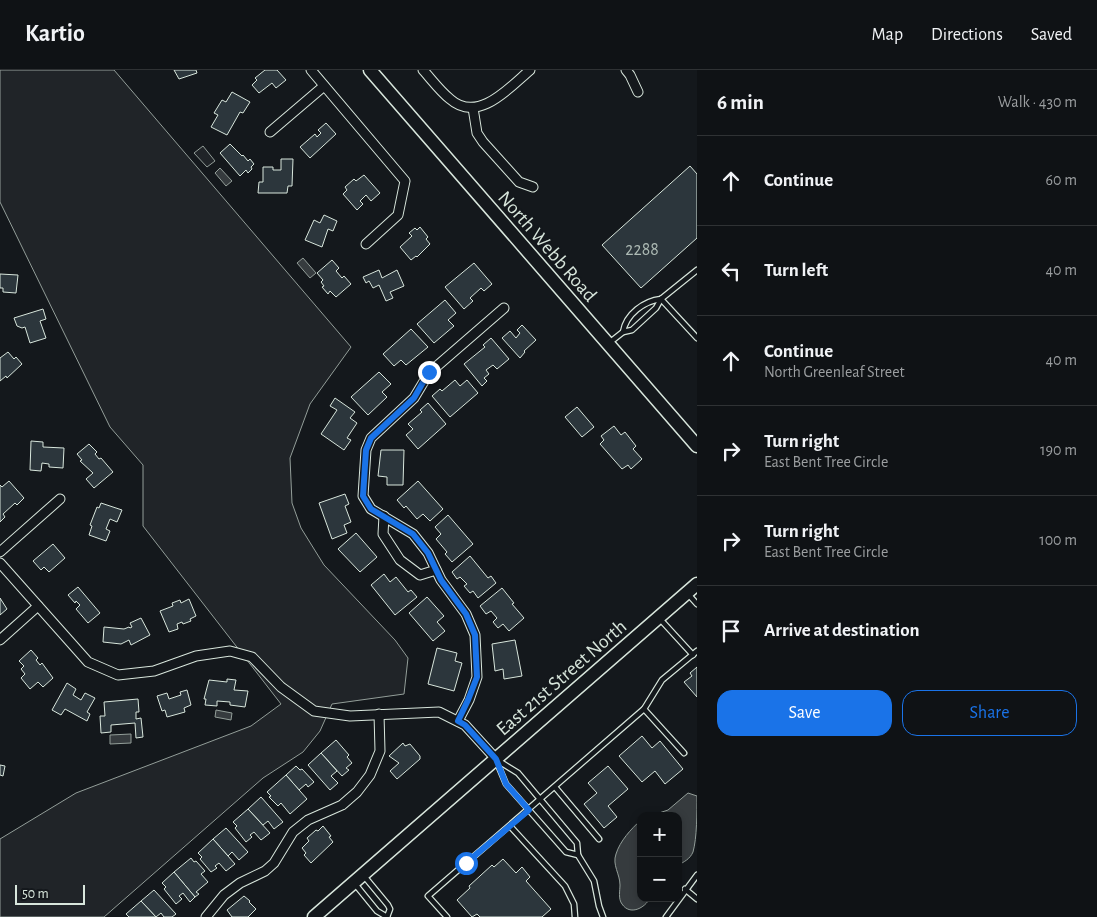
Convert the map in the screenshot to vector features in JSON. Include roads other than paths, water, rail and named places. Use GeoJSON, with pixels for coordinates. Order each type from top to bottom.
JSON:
{"type":"FeatureCollection","features":[{"type":"Feature","properties":{"kind":"main road","name":"North Webb Road"},"geometry":{"type":"LineString","coordinates":[[370,70],[608,344],[695,441]]}},
{"type":"Feature","properties":{"kind":"main road","name":"East 21st Street North"},"geometry":{"type":"LineString","coordinates":[[314,917],[692,588]]}},
{"type":"Feature","properties":{"kind":"street"},"geometry":{"type":"LineString","coordinates":[[311,70],[405,181],[398,215],[366,244]]}},
{"type":"Feature","properties":{"kind":"street"},"geometry":{"type":"LineString","coordinates":[[423,70],[450,100],[458,105],[473,108],[495,100],[530,70]]}},
{"type":"Feature","properties":{"kind":"street"},"geometry":{"type":"LineString","coordinates":[[626,70],[638,92]]}},
{"type":"Feature","properties":{"kind":"street"},"geometry":{"type":"LineString","coordinates":[[270,132],[324,86]]}},
{"type":"Feature","properties":{"kind":"street"},"geometry":{"type":"LineString","coordinates":[[473,108],[477,133],[483,142],[519,182],[533,187]]}},
{"type":"Feature","properties":{"kind":"street"},"geometry":{"type":"LineString","coordinates":[[458,721],[477,677],[475,635],[466,614],[441,580],[428,553],[413,534],[371,509],[363,496],[366,450],[371,438],[414,398],[429,372],[504,308]]}},
{"type":"Feature","properties":{"kind":"street"},"geometry":{"type":"LineString","coordinates":[[0,552],[60,499]]}},
{"type":"Feature","properties":{"kind":"street"},"geometry":{"type":"LineString","coordinates":[[384,516],[383,534],[400,560],[420,575],[436,570]]}},
{"type":"Feature","properties":{"kind":"street"},"geometry":{"type":"LineString","coordinates":[[0,563],[88,662],[118,675],[154,671],[196,656],[230,651],[252,657],[281,687],[314,711],[350,716],[439,712],[465,725],[496,759]]}},
{"type":"Feature","properties":{"kind":"street"},"geometry":{"type":"LineString","coordinates":[[0,640],[38,606]]}},
{"type":"Feature","properties":{"kind":"street"},"geometry":{"type":"LineString","coordinates":[[206,917],[224,895],[240,883],[265,871],[274,863],[293,832],[308,820],[342,805],[357,792],[370,775],[380,751],[379,714]]}},
{"type":"Feature","properties":{"kind":"lane"},"geometry":{"type":"LineString","coordinates":[[608,344],[623,332],[632,330],[656,308],[661,299],[697,270]]}},
{"type":"Feature","properties":{"kind":"lane"},"geometry":{"type":"LineString","coordinates":[[623,332],[624,322],[644,303],[650,300],[661,299]]}},
{"type":"Feature","properties":{"kind":"lane"},"geometry":{"type":"LineString","coordinates":[[661,299],[697,338]]}},
{"type":"Feature","properties":{"kind":"lane"},"geometry":{"type":"LineString","coordinates":[[692,588],[697,604]]}},
{"type":"Feature","properties":{"kind":"lane"},"geometry":{"type":"LineString","coordinates":[[447,917],[428,896],[644,709],[662,680],[695,653],[659,617]]}},
{"type":"Feature","properties":{"kind":"lane"},"geometry":{"type":"LineString","coordinates":[[644,709],[684,753]]}},
{"type":"Feature","properties":{"kind":"lane"},"geometry":{"type":"LineString","coordinates":[[496,759],[518,773],[576,843],[578,855],[594,881],[603,917]]}},
{"type":"Feature","properties":{"kind":"lane"},"geometry":{"type":"LineString","coordinates":[[496,759],[506,784],[566,852],[578,855]]}},
{"type":"Feature","properties":{"kind":"lane"},"geometry":{"type":"LineString","coordinates":[[555,787],[599,839]]}},
{"type":"Feature","properties":{"kind":"lane"},"geometry":{"type":"LineString","coordinates":[[510,826],[565,886],[574,904],[575,917]]}},
{"type":"Feature","properties":{"kind":"lane"},"geometry":{"type":"LineString","coordinates":[[666,917],[697,875]]}},
{"type":"Feature","properties":{"kind":"lane"},"geometry":{"type":"LineString","coordinates":[[358,879],[388,905],[390,909],[387,917],[379,913],[358,879]]}},
{"type":"Feature","properties":{"kind":"lane"},"geometry":{"type":"LineString","coordinates":[[685,889],[697,899]]}}]}
